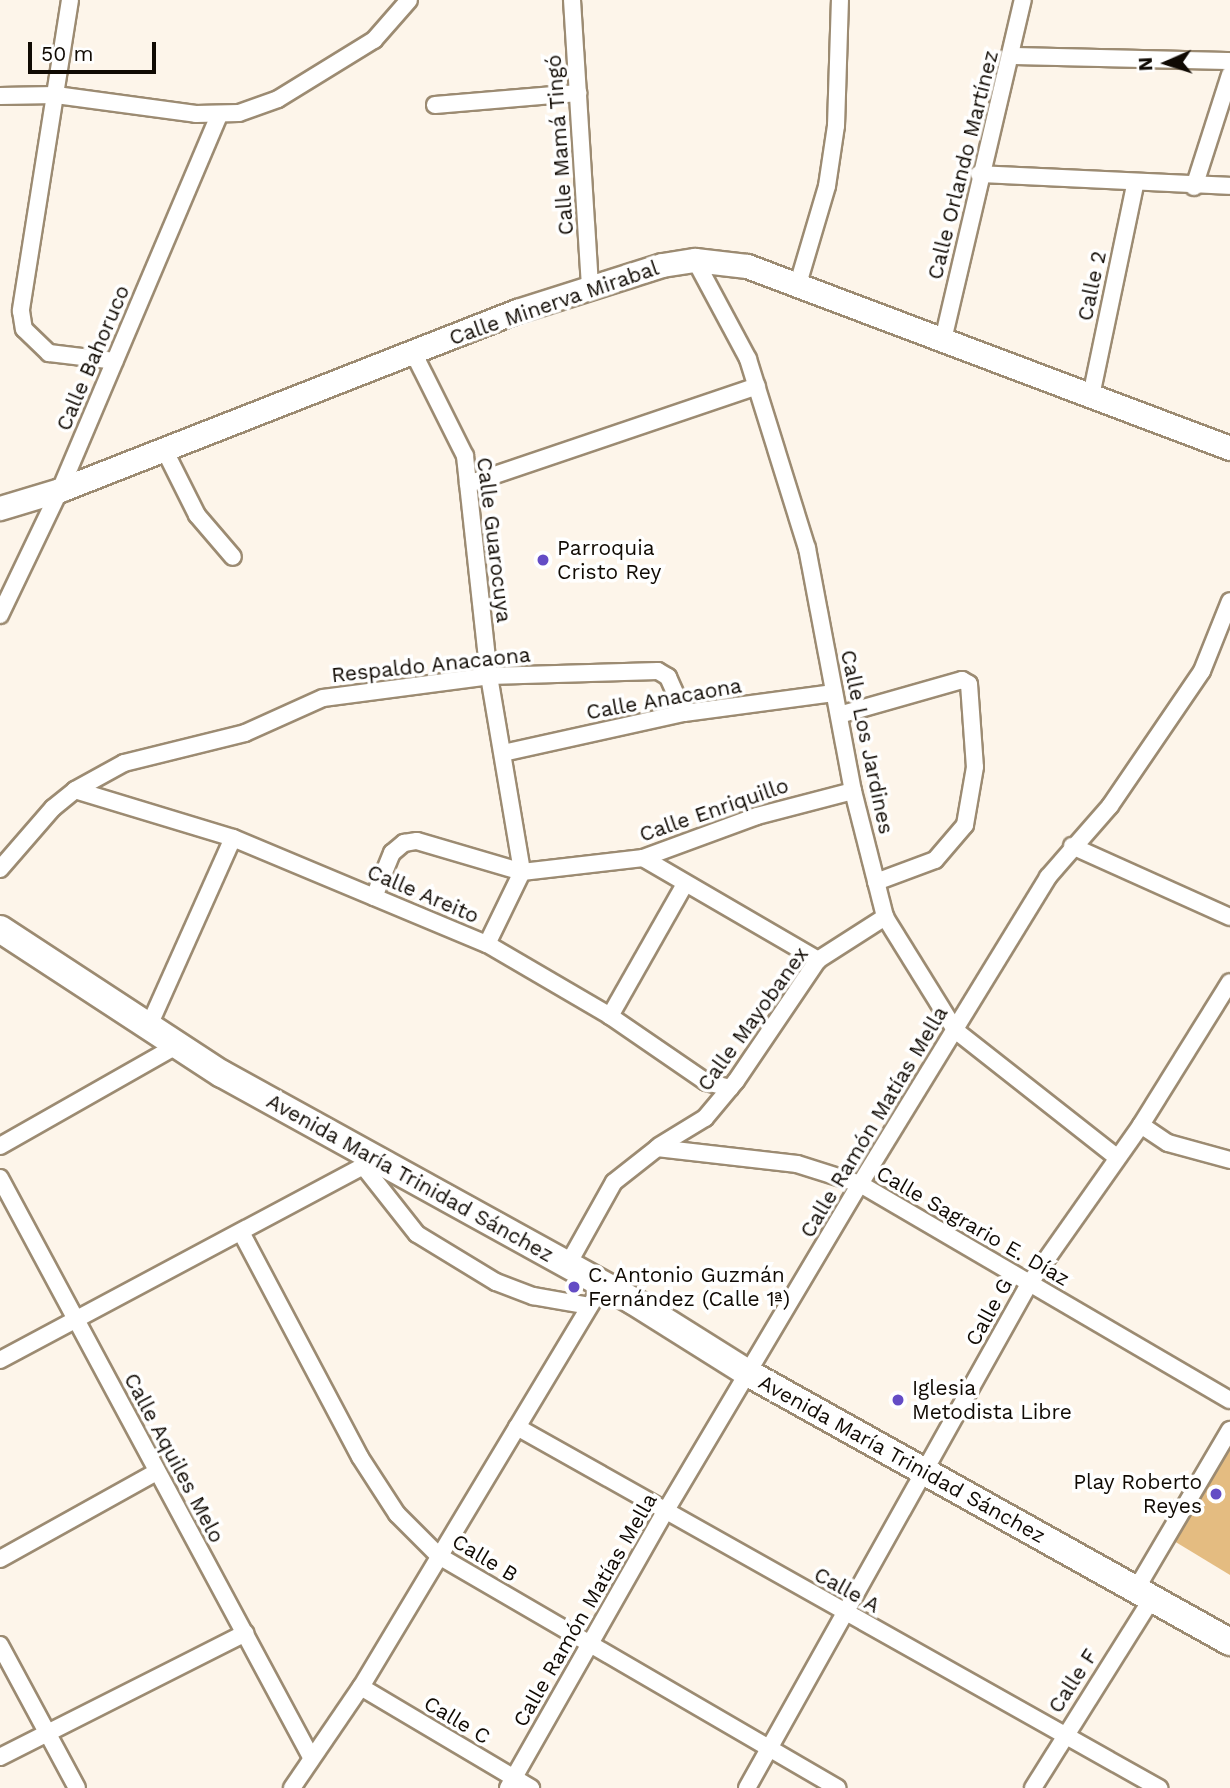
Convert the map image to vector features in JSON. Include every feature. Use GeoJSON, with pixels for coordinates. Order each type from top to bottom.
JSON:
{"type":"FeatureCollection","features":[{"type":"Feature","properties":{"kind":"main road","name":"Avenida María Trinidad Sánchez"},"geometry":{"type":"LineString","coordinates":[[0,929],[176,1046],[371,1162],[567,1266],[595,1296],[748,1373],[1230,1642]]}},
{"type":"Feature","properties":{"kind":"street"},"geometry":{"type":"LineString","coordinates":[[70,0],[22,311],[23,329],[49,353],[115,361]]}},
{"type":"Feature","properties":{"kind":"street"},"geometry":{"type":"LineString","coordinates":[[0,96],[56,94],[219,115],[257,109],[374,40],[409,0]]}},
{"type":"Feature","properties":{"kind":"street","name":"Calle Mamá Tingó"},"geometry":{"type":"LineString","coordinates":[[572,0],[590,286]]}},
{"type":"Feature","properties":{"kind":"street"},"geometry":{"type":"LineString","coordinates":[[798,284],[827,186],[836,126],[840,0]]}},
{"type":"Feature","properties":{"kind":"street","name":"Calle Orlando Martínez"},"geometry":{"type":"LineString","coordinates":[[943,340],[979,174],[1012,56],[1023,0]]}},
{"type":"Feature","properties":{"kind":"street"},"geometry":{"type":"LineString","coordinates":[[1012,56],[1230,61]]}},
{"type":"Feature","properties":{"kind":"street"},"geometry":{"type":"LineString","coordinates":[[1194,187],[1230,75]]}},
{"type":"Feature","properties":{"kind":"street"},"geometry":{"type":"LineString","coordinates":[[435,105],[578,93]]}},
{"type":"Feature","properties":{"kind":"street","name":"Calle Bahoruco"},"geometry":{"type":"LineString","coordinates":[[0,615],[60,490],[219,115]]}},
{"type":"Feature","properties":{"kind":"street"},"geometry":{"type":"LineString","coordinates":[[979,174],[1135,185],[1230,187]]}},
{"type":"Feature","properties":{"kind":"street","name":"Calle 2"},"geometry":{"type":"LineString","coordinates":[[1091,396],[1135,185]]}},
{"type":"Feature","properties":{"kind":"street","name":"Calle Minerva Mirabal"},"geometry":{"type":"LineString","coordinates":[[0,508],[60,490],[590,286],[695,260],[747,266],[1230,448]]}},
{"type":"Feature","properties":{"kind":"street","name":"Calle Los Jardines"},"geometry":{"type":"LineString","coordinates":[[695,260],[748,359],[807,548],[852,791],[885,917],[955,1030],[1115,1156]]}},
{"type":"Feature","properties":{"kind":"street","name":"Calle Guarocuya"},"geometry":{"type":"LineString","coordinates":[[413,352],[465,456],[489,677],[522,872]]}},
{"type":"Feature","properties":{"kind":"street"},"geometry":{"type":"LineString","coordinates":[[468,484],[757,386]]}},
{"type":"Feature","properties":{"kind":"street"},"geometry":{"type":"LineString","coordinates":[[164,449],[197,515],[233,557]]}},
{"type":"Feature","properties":{"kind":"street","name":"Calle Ramón Matías Mella"},"geometry":{"type":"LineString","coordinates":[[511,1783],[665,1511],[860,1184],[1048,877],[1072,846],[1110,806],[1202,671],[1230,601]]}},
{"type":"Feature","properties":{"kind":"street","name":"Respaldo Anacaona"},"geometry":{"type":"LineString","coordinates":[[0,869],[75,790],[124,763],[245,733],[323,698],[489,677],[658,671],[668,677],[684,713]]}},
{"type":"Feature","properties":{"kind":"street"},"geometry":{"type":"LineString","coordinates":[[839,715],[962,680],[969,684],[975,767],[965,825],[934,860],[876,882]]}},
{"type":"Feature","properties":{"kind":"street","name":"Calle Anacaona"},"geometry":{"type":"LineString","coordinates":[[503,753],[684,713],[834,693]]}},
{"type":"Feature","properties":{"kind":"street","name":"Calle Areito"},"geometry":{"type":"LineString","coordinates":[[75,790],[233,838],[487,944],[610,1016],[706,1082],[730,1088]]}},
{"type":"Feature","properties":{"kind":"street","name":"Calle Enriquillo"},"geometry":{"type":"LineString","coordinates":[[374,897],[392,853],[404,843],[416,841],[522,872],[643,858],[757,816],[852,791]]}},
{"type":"Feature","properties":{"kind":"street"},"geometry":{"type":"LineString","coordinates":[[148,1028],[233,838]]}},
{"type":"Feature","properties":{"kind":"street"},"geometry":{"type":"LineString","coordinates":[[1072,846],[1230,917]]}},
{"type":"Feature","properties":{"kind":"street"},"geometry":{"type":"LineString","coordinates":[[643,858],[684,886],[818,960]]}},
{"type":"Feature","properties":{"kind":"street"},"geometry":{"type":"LineString","coordinates":[[487,944],[522,872]]}},
{"type":"Feature","properties":{"kind":"street"},"geometry":{"type":"LineString","coordinates":[[610,1016],[684,886]]}},
{"type":"Feature","properties":{"kind":"street","name":"Calle Mayobanex"},"geometry":{"type":"LineString","coordinates":[[657,1147],[705,1118],[730,1088],[818,960],[885,917]]}},
{"type":"Feature","properties":{"kind":"street","name":"Calle G"},"geometry":{"type":"LineString","coordinates":[[747,1788],[1030,1284],[1115,1156],[1142,1125],[1230,982]]}},
{"type":"Feature","properties":{"kind":"street"},"geometry":{"type":"LineString","coordinates":[[0,1146],[176,1046]]}},
{"type":"Feature","properties":{"kind":"street"},"geometry":{"type":"LineString","coordinates":[[1142,1125],[1168,1143],[1230,1160]]}},
{"type":"Feature","properties":{"kind":"street"},"geometry":{"type":"LineString","coordinates":[[567,1266],[614,1182],[657,1147]]}},
{"type":"Feature","properties":{"kind":"street","name":"Calle Sagrario E. Díaz"},"geometry":{"type":"LineString","coordinates":[[657,1147],[796,1164],[860,1184],[1230,1400]]}},
{"type":"Feature","properties":{"kind":"street"},"geometry":{"type":"LineString","coordinates":[[0,1360],[242,1234],[371,1162],[417,1234],[496,1282],[533,1296],[595,1296]]}},
{"type":"Feature","properties":{"kind":"street","name":"Calle Aquiles Melo"},"geometry":{"type":"LineString","coordinates":[[0,1178],[79,1320],[156,1472],[312,1757]]}},
{"type":"Feature","properties":{"kind":"street","name":"Calle B"},"geometry":{"type":"LineString","coordinates":[[242,1234],[360,1457],[397,1514],[439,1556],[837,1788]]}},
{"type":"Feature","properties":{"kind":"street"},"geometry":{"type":"LineString","coordinates":[[292,1788],[361,1687],[595,1296]]}},
{"type":"Feature","properties":{"kind":"street","name":"Calle A"},"geometry":{"type":"LineString","coordinates":[[517,1427],[1158,1788]]}},
{"type":"Feature","properties":{"kind":"street","name":"Calle F"},"geometry":{"type":"LineString","coordinates":[[1033,1788],[1143,1595],[1230,1430]]}},
{"type":"Feature","properties":{"kind":"street"},"geometry":{"type":"LineString","coordinates":[[0,1559],[156,1472]]}},
{"type":"Feature","properties":{"kind":"street"},"geometry":{"type":"LineString","coordinates":[[0,1757],[246,1633]]}},
{"type":"Feature","properties":{"kind":"street"},"geometry":{"type":"LineString","coordinates":[[0,1645],[77,1788]]}},
{"type":"Feature","properties":{"kind":"street","name":"Calle C"},"geometry":{"type":"LineString","coordinates":[[361,1687],[511,1783],[531,1788]]}},
{"type":"Feature","properties":{"kind":"shaded area","name":"Play Roberto Reyes"},"geometry":{"type":"Polygon","coordinates":[[[1230,1446],[1230,1575],[1174,1541],[1230,1446]]]}},
{"type":"Feature","properties":{"kind":"place","name":"Parroquia Cristo Rey"},"geometry":{"type":"Point","coordinates":[543,560]}},
{"type":"Feature","properties":{"kind":"place","name":"C. Antonio Guzmán Fernández (Calle 1ª)"},"geometry":{"type":"Point","coordinates":[574,1287]}},
{"type":"Feature","properties":{"kind":"place","name":"Iglesia Metodista Libre"},"geometry":{"type":"Point","coordinates":[898,1400]}},
{"type":"Feature","properties":{"kind":"place","name":"Play Roberto Reyes"},"geometry":{"type":"Point","coordinates":[1216,1494]}}]}
